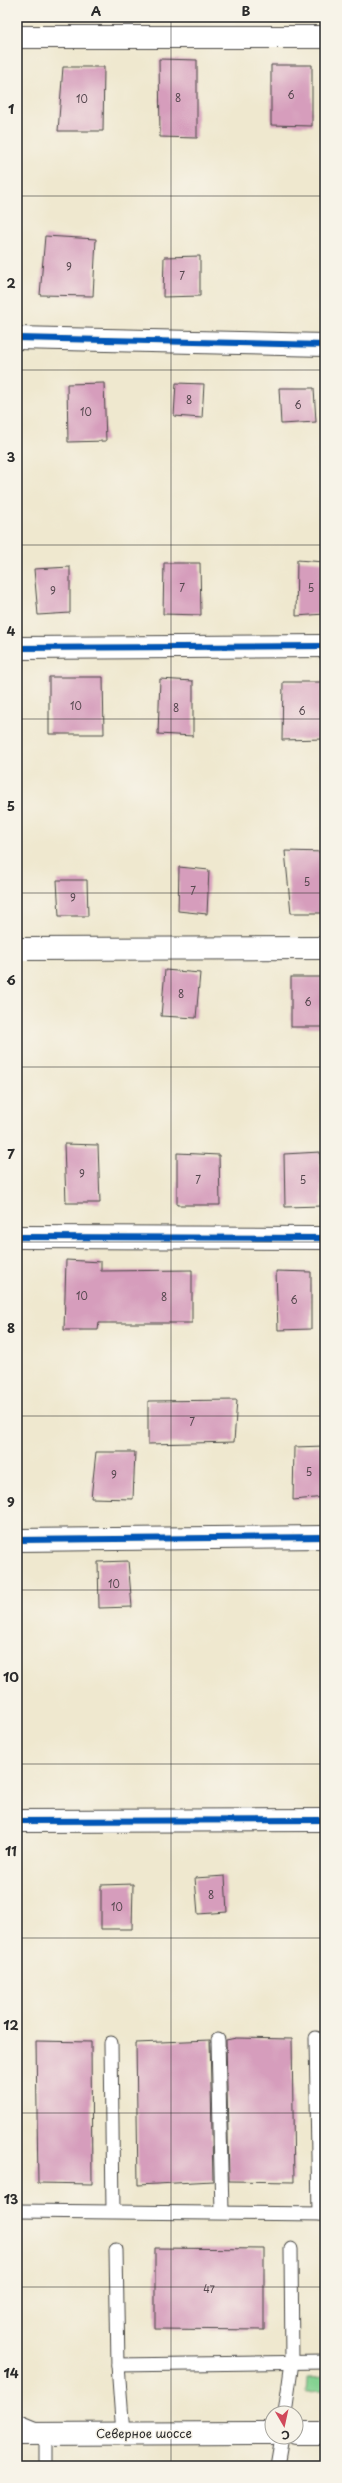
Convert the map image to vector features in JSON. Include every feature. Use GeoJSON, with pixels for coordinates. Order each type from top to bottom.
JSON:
{"type":"FeatureCollection","features":[{"type":"Feature","properties":{"kind":"street"},"geometry":{"type":"LineString","coordinates":[[17,36],[325,37]]}},
{"type":"Feature","properties":{"kind":"street"},"geometry":{"type":"LineString","coordinates":[[17,338],[325,345]]}},
{"type":"Feature","properties":{"kind":"street"},"geometry":{"type":"LineString","coordinates":[[17,648],[325,646]]}},
{"type":"Feature","properties":{"kind":"street"},"geometry":{"type":"LineString","coordinates":[[17,949],[325,948]]}},
{"type":"Feature","properties":{"kind":"street"},"geometry":{"type":"LineString","coordinates":[[17,1237],[325,1238]]}},
{"type":"Feature","properties":{"kind":"street"},"geometry":{"type":"LineString","coordinates":[[17,1540],[325,1537]]}},
{"type":"Feature","properties":{"kind":"street"},"geometry":{"type":"LineString","coordinates":[[17,1821],[325,1820]]}},
{"type":"Feature","properties":{"kind":"street","name":"Северное шоссе"},"geometry":{"type":"LineString","coordinates":[[17,2434],[264,2433]]}},
{"type":"Feature","properties":{"kind":"street"},"geometry":{"type":"LineString","coordinates":[[304,2433],[325,2433]]}},
{"type":"Feature","properties":{"kind":"lane"},"geometry":{"type":"LineString","coordinates":[[17,2212],[113,2211],[322,2214],[316,2038]]}},
{"type":"Feature","properties":{"kind":"lane"},"geometry":{"type":"LineString","coordinates":[[218,2040],[222,2212]]}},
{"type":"Feature","properties":{"kind":"lane"},"geometry":{"type":"LineString","coordinates":[[111,2043],[113,2211]]}},
{"type":"Feature","properties":{"kind":"lane"},"geometry":{"type":"LineString","coordinates":[[286,2405],[292,2362],[291,2249]]}},
{"type":"Feature","properties":{"kind":"lane"},"geometry":{"type":"LineString","coordinates":[[116,2250],[118,2365],[123,2434]]}},
{"type":"Feature","properties":{"kind":"lane"},"geometry":{"type":"LineString","coordinates":[[118,2365],[325,2362]]}},
{"type":"Feature","properties":{"kind":"lane"},"geometry":{"type":"LineString","coordinates":[[17,2422],[46,2434],[46,2466]]}},
{"type":"Feature","properties":{"kind":"lane"},"geometry":{"type":"LineString","coordinates":[[277,2466],[281,2445]]}},
{"type":"Feature","properties":{"kind":"green space"},"geometry":{"type":"Polygon","coordinates":[[[325,2377],[325,2391],[307,2392],[308,2378],[325,2377]]]}},
{"type":"Feature","properties":{"kind":"building"},"geometry":{"type":"Polygon","coordinates":[[[159,59],[197,60],[197,138],[160,137],[159,59]]]}},
{"type":"Feature","properties":{"kind":"building"},"geometry":{"type":"Polygon","coordinates":[[[271,65],[312,65],[312,126],[271,125],[271,65]]]}},
{"type":"Feature","properties":{"kind":"building"},"geometry":{"type":"Polygon","coordinates":[[[63,67],[104,67],[103,131],[58,131],[63,67]]]}},
{"type":"Feature","properties":{"kind":"building"},"geometry":{"type":"Polygon","coordinates":[[[45,236],[96,239],[93,296],[40,295],[45,236]]]}},
{"type":"Feature","properties":{"kind":"building"},"geometry":{"type":"Polygon","coordinates":[[[200,256],[200,296],[163,297],[164,257],[200,256]]]}},
{"type":"Feature","properties":{"kind":"building"},"geometry":{"type":"Polygon","coordinates":[[[104,383],[106,441],[68,442],[67,384],[104,383]]]}},
{"type":"Feature","properties":{"kind":"building"},"geometry":{"type":"Polygon","coordinates":[[[176,383],[204,384],[202,418],[174,416],[176,383]]]}},
{"type":"Feature","properties":{"kind":"building"},"geometry":{"type":"Polygon","coordinates":[[[279,388],[314,388],[316,422],[281,424],[279,388]]]}},
{"type":"Feature","properties":{"kind":"building"},"geometry":{"type":"Polygon","coordinates":[[[297,560],[325,562],[325,614],[296,616],[297,560]]]}},
{"type":"Feature","properties":{"kind":"building"},"geometry":{"type":"Polygon","coordinates":[[[164,563],[200,563],[201,615],[163,614],[164,563]]]}},
{"type":"Feature","properties":{"kind":"building"},"geometry":{"type":"Polygon","coordinates":[[[70,567],[70,613],[38,615],[34,569],[70,567]]]}},
{"type":"Feature","properties":{"kind":"building"},"geometry":{"type":"Polygon","coordinates":[[[49,677],[103,677],[104,734],[49,734],[49,677]]]}},
{"type":"Feature","properties":{"kind":"building"},"geometry":{"type":"Polygon","coordinates":[[[160,679],[193,681],[193,736],[158,734],[160,679]]]}},
{"type":"Feature","properties":{"kind":"building"},"geometry":{"type":"Polygon","coordinates":[[[283,682],[322,682],[323,739],[282,740],[283,682]]]}},
{"type":"Feature","properties":{"kind":"building"},"geometry":{"type":"Polygon","coordinates":[[[285,851],[325,852],[325,913],[291,913],[285,851]]]}},
{"type":"Feature","properties":{"kind":"building"},"geometry":{"type":"Polygon","coordinates":[[[179,867],[209,870],[207,914],[178,911],[179,867]]]}},
{"type":"Feature","properties":{"kind":"building"},"geometry":{"type":"Polygon","coordinates":[[[57,880],[87,880],[88,916],[59,916],[57,880]]]}},
{"type":"Feature","properties":{"kind":"building"},"geometry":{"type":"Polygon","coordinates":[[[165,970],[200,973],[196,1018],[161,1016],[165,970]]]}},
{"type":"Feature","properties":{"kind":"building"},"geometry":{"type":"Polygon","coordinates":[[[291,977],[325,977],[325,1027],[291,1027],[291,977]]]}},
{"type":"Feature","properties":{"kind":"building"},"geometry":{"type":"Polygon","coordinates":[[[64,1144],[98,1145],[100,1203],[66,1203],[64,1144]]]}},
{"type":"Feature","properties":{"kind":"building"},"geometry":{"type":"Polygon","coordinates":[[[320,1152],[322,1206],[285,1207],[284,1154],[320,1152]]]}},
{"type":"Feature","properties":{"kind":"building"},"geometry":{"type":"Polygon","coordinates":[[[177,1153],[219,1155],[220,1205],[177,1205],[177,1153]]]}},
{"type":"Feature","properties":{"kind":"building"},"geometry":{"type":"Polygon","coordinates":[[[66,1260],[101,1262],[101,1271],[192,1270],[192,1323],[99,1323],[98,1330],[64,1330],[66,1260]]]}},
{"type":"Feature","properties":{"kind":"building"},"geometry":{"type":"Polygon","coordinates":[[[276,1271],[311,1272],[311,1329],[278,1330],[276,1271]]]}},
{"type":"Feature","properties":{"kind":"building"},"geometry":{"type":"Polygon","coordinates":[[[237,1400],[234,1442],[148,1444],[148,1401],[237,1400]]]}},
{"type":"Feature","properties":{"kind":"building"},"geometry":{"type":"Polygon","coordinates":[[[325,1446],[325,1497],[293,1500],[294,1447],[325,1446]]]}},
{"type":"Feature","properties":{"kind":"building"},"geometry":{"type":"Polygon","coordinates":[[[96,1452],[135,1452],[133,1499],[91,1498],[96,1452]]]}},
{"type":"Feature","properties":{"kind":"building"},"geometry":{"type":"Polygon","coordinates":[[[128,1561],[132,1607],[99,1608],[98,1562],[128,1561]]]}},
{"type":"Feature","properties":{"kind":"building"},"geometry":{"type":"Polygon","coordinates":[[[225,1876],[227,1912],[198,1914],[195,1878],[225,1876]]]}},
{"type":"Feature","properties":{"kind":"building"},"geometry":{"type":"Polygon","coordinates":[[[133,1884],[132,1929],[101,1929],[101,1885],[133,1884]]]}},
{"type":"Feature","properties":{"kind":"building"},"geometry":{"type":"Polygon","coordinates":[[[236,2038],[292,2039],[294,2182],[229,2181],[226,2040],[236,2038]]]}},
{"type":"Feature","properties":{"kind":"building"},"geometry":{"type":"Polygon","coordinates":[[[210,2040],[213,2181],[138,2185],[136,2043],[210,2040]]]}},
{"type":"Feature","properties":{"kind":"building"},"geometry":{"type":"Polygon","coordinates":[[[36,2041],[91,2042],[92,2184],[38,2183],[36,2041]]]}},
{"type":"Feature","properties":{"kind":"building"},"geometry":{"type":"Polygon","coordinates":[[[155,2248],[264,2249],[264,2330],[155,2329],[155,2248]]]}},
{"type":"Feature","properties":{"kind":"cycle path"},"geometry":{"type":"LineString","coordinates":[[17,338],[325,345]]}},
{"type":"Feature","properties":{"kind":"cycle path"},"geometry":{"type":"LineString","coordinates":[[17,648],[325,646]]}},
{"type":"Feature","properties":{"kind":"cycle path"},"geometry":{"type":"LineString","coordinates":[[17,1237],[325,1238]]}},
{"type":"Feature","properties":{"kind":"cycle path"},"geometry":{"type":"LineString","coordinates":[[17,1540],[325,1537]]}},
{"type":"Feature","properties":{"kind":"cycle path"},"geometry":{"type":"LineString","coordinates":[[17,1821],[325,1820]]}}]}
